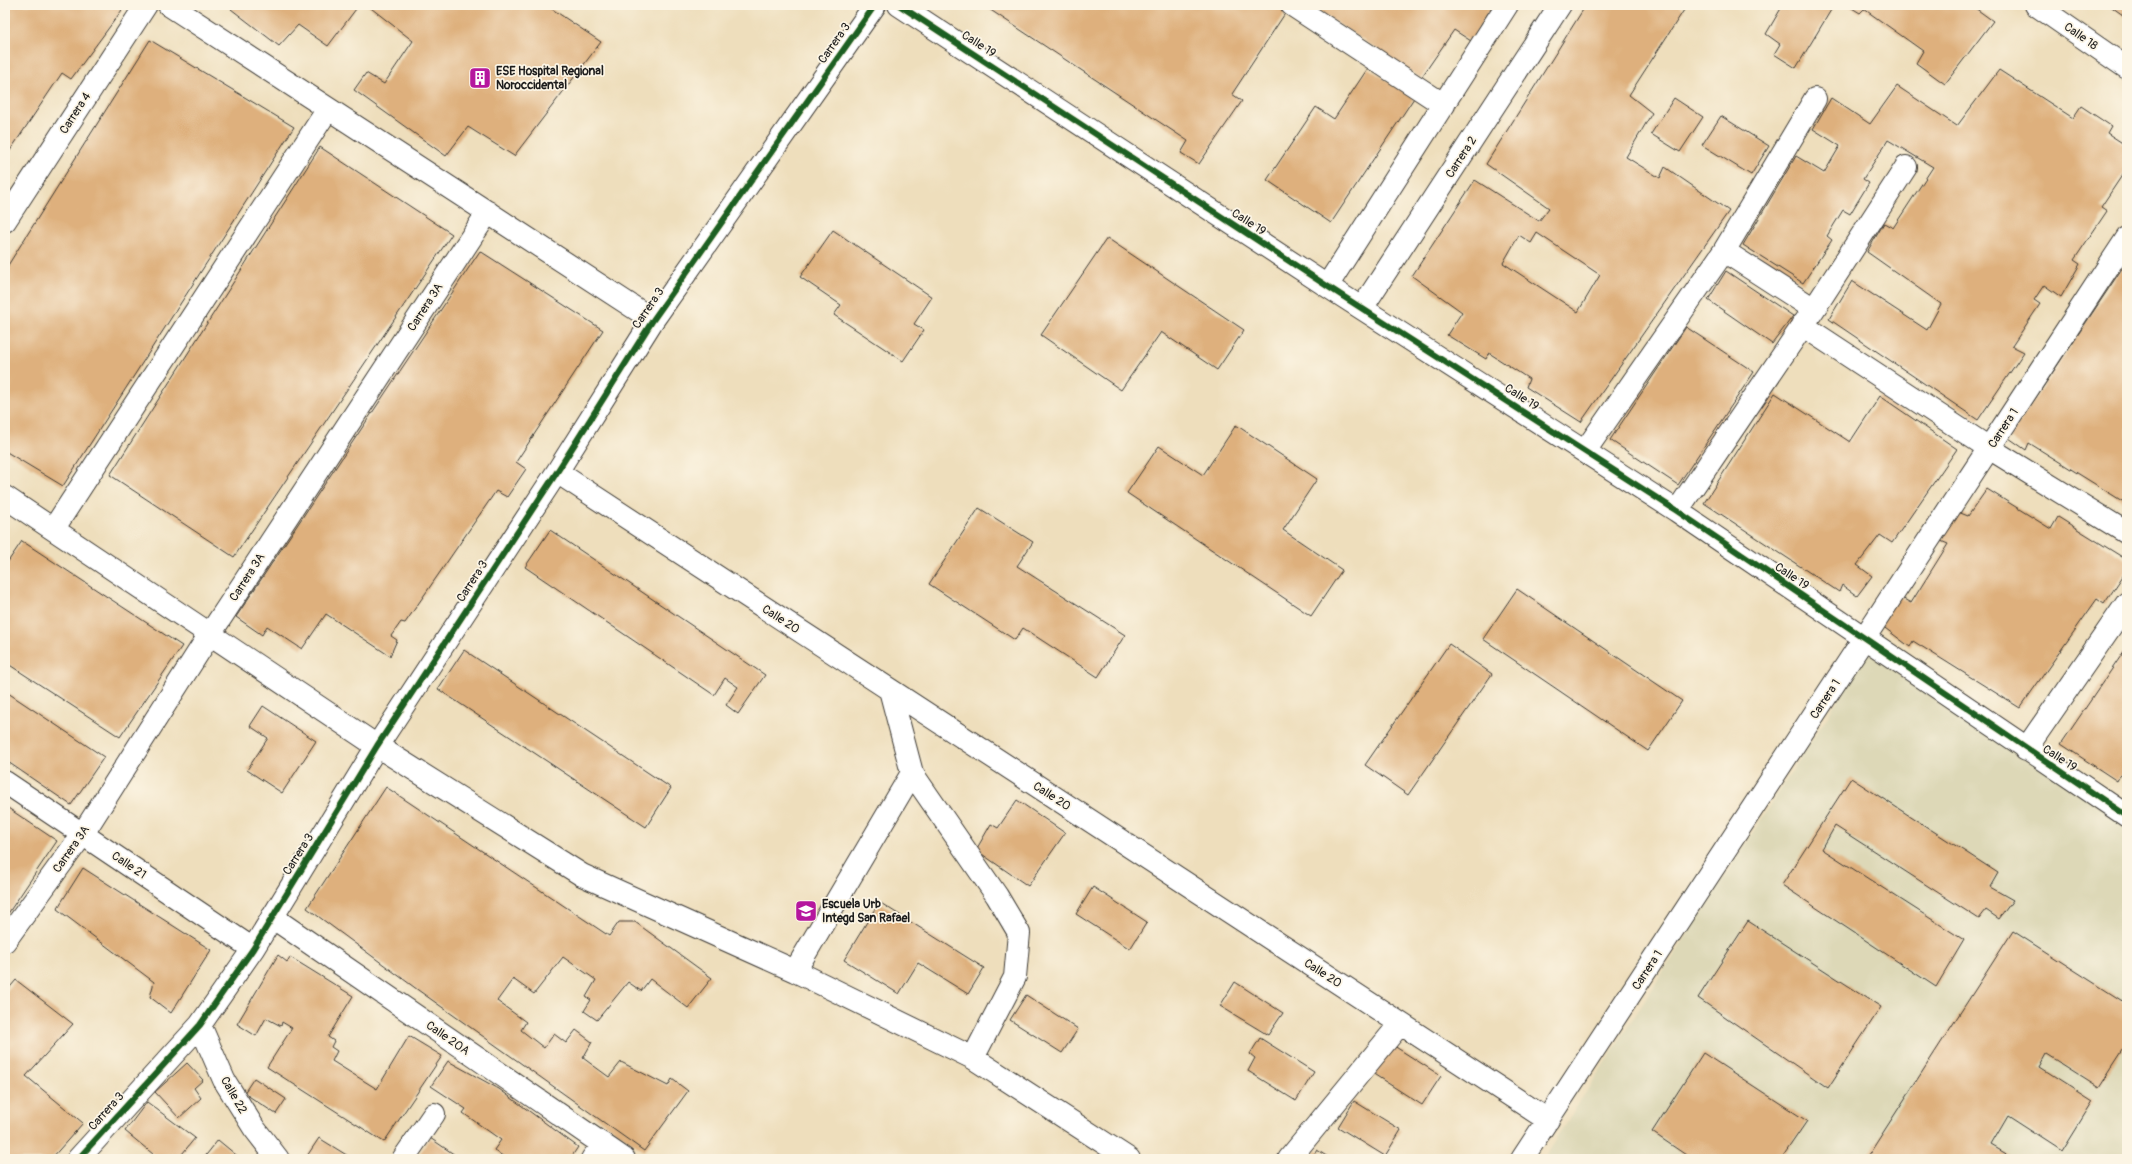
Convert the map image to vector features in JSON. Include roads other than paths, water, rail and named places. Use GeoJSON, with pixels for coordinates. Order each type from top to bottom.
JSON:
{"type":"FeatureCollection","features":[{"type":"Feature","properties":{"kind":"street","name":"Carrera 4"},"geometry":{"type":"LineString","coordinates":[[5,221],[146,5]]}},
{"type":"Feature","properties":{"kind":"street"},"geometry":{"type":"LineString","coordinates":[[170,5],[652,320]]}},
{"type":"Feature","properties":{"kind":"street","name":"Carrera 3"},"geometry":{"type":"LineString","coordinates":[[78,1159],[200,1025],[253,948],[377,746],[557,472],[652,320],[875,5]]}},
{"type":"Feature","properties":{"kind":"street","name":"Calle 19"},"geometry":{"type":"LineString","coordinates":[[899,5],[1327,286],[1677,511],[2026,749],[2127,816]]}},
{"type":"Feature","properties":{"kind":"street"},"geometry":{"type":"LineString","coordinates":[[1292,5],[1444,105]]}},
{"type":"Feature","properties":{"kind":"street"},"geometry":{"type":"LineString","coordinates":[[1327,286],[1507,5]]}},
{"type":"Feature","properties":{"kind":"street","name":"Carrera 2"},"geometry":{"type":"LineString","coordinates":[[1362,308],[1560,5]]}},
{"type":"Feature","properties":{"kind":"street","name":"Calle 18"},"geometry":{"type":"LineString","coordinates":[[2036,5],[2127,68]]}},
{"type":"Feature","properties":{"kind":"street"},"geometry":{"type":"LineString","coordinates":[[1585,451],[1724,251],[1815,100]]}},
{"type":"Feature","properties":{"kind":"street"},"geometry":{"type":"LineString","coordinates":[[54,528],[328,109]]}},
{"type":"Feature","properties":{"kind":"street"},"geometry":{"type":"LineString","coordinates":[[1677,511],[1808,317],[1906,167]]}},
{"type":"Feature","properties":{"kind":"street","name":"Carrera 3A"},"geometry":{"type":"LineString","coordinates":[[5,941],[82,834],[210,634],[488,212]]}},
{"type":"Feature","properties":{"kind":"street","name":"Carrera 1"},"geometry":{"type":"LineString","coordinates":[[1522,1159],[2127,238]]}},
{"type":"Feature","properties":{"kind":"street"},"geometry":{"type":"LineString","coordinates":[[1724,251],[1808,317],[1989,448],[2127,533]]}},
{"type":"Feature","properties":{"kind":"street","name":"Calle 20"},"geometry":{"type":"LineString","coordinates":[[557,472],[1548,1120]]}},
{"type":"Feature","properties":{"kind":"street"},"geometry":{"type":"LineString","coordinates":[[5,497],[54,528],[377,746],[582,875],[796,971],[973,1058],[1129,1159]]}},
{"type":"Feature","properties":{"kind":"street"},"geometry":{"type":"LineString","coordinates":[[2026,749],[2127,603]]}},
{"type":"Feature","properties":{"kind":"street"},"geometry":{"type":"LineString","coordinates":[[890,690],[912,773],[997,896],[1019,933],[1015,977],[973,1058]]}},
{"type":"Feature","properties":{"kind":"street"},"geometry":{"type":"LineString","coordinates":[[796,971],[912,773]]}},
{"type":"Feature","properties":{"kind":"street","name":"Calle 21"},"geometry":{"type":"LineString","coordinates":[[5,782],[253,948]]}},
{"type":"Feature","properties":{"kind":"street","name":"Calle 20A"},"geometry":{"type":"LineString","coordinates":[[272,917],[597,1151],[624,1159]]}},
{"type":"Feature","properties":{"kind":"street"},"geometry":{"type":"LineString","coordinates":[[1289,1159],[1400,1024]]}},
{"type":"Feature","properties":{"kind":"street","name":"Calle 22"},"geometry":{"type":"LineString","coordinates":[[200,1025],[224,1080],[254,1128],[278,1159]]}},
{"type":"Feature","properties":{"kind":"street"},"geometry":{"type":"LineString","coordinates":[[403,1159],[434,1114]]}},
{"type":"Feature","properties":{"kind":"place","name":"ESE Hospital Regional Noroccidental"},"geometry":{"type":"Point","coordinates":[480,78]}},
{"type":"Feature","properties":{"kind":"place","name":"Escuela Urb Integd San Rafael"},"geometry":{"type":"Point","coordinates":[806,911]}}]}
